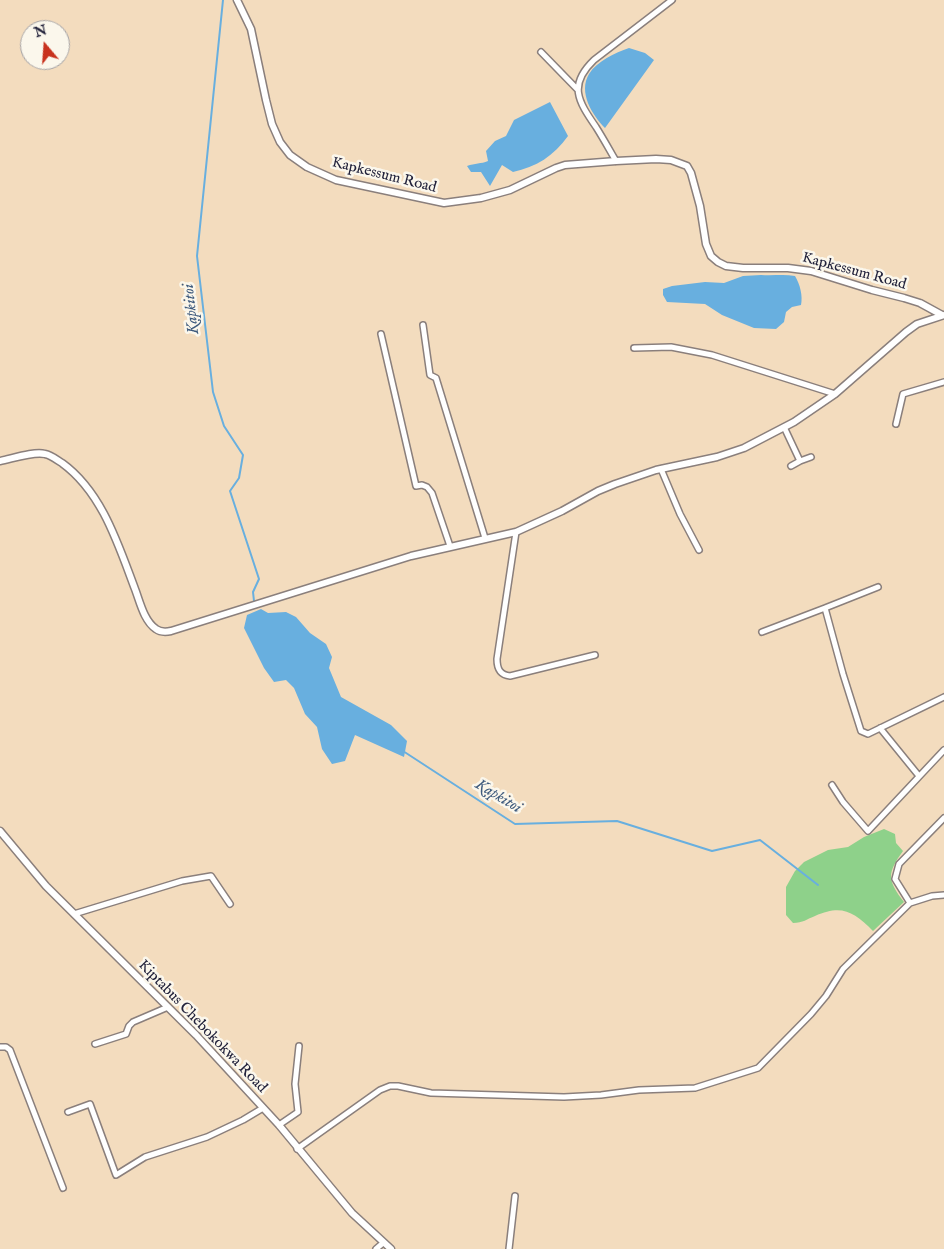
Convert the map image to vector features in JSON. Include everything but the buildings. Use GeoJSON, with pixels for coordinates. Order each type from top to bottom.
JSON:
{"type":"FeatureCollection","features":[{"type":"Feature","properties":{"kind":"street","name":"Kapkessum Road"},"geometry":{"type":"LineString","coordinates":[[237,0],[251,29],[272,124],[280,142],[290,155],[307,167],[336,180],[444,203],[481,198],[510,190],[565,165],[616,161],[671,160],[687,166],[691,173],[708,251],[718,262],[726,266],[742,268],[788,268],[811,272],[920,303],[943,315]]}},
{"type":"Feature","properties":{"kind":"street"},"geometry":{"type":"LineString","coordinates":[[616,161],[581,105],[578,90],[581,76],[586,67],[628,32],[672,0]]}},
{"type":"Feature","properties":{"kind":"street"},"geometry":{"type":"LineString","coordinates":[[540,52],[578,90]]}},
{"type":"Feature","properties":{"kind":"street"},"geometry":{"type":"LineString","coordinates":[[0,461],[46,454],[66,466],[88,488],[103,513],[145,615],[151,625],[160,632],[177,630],[411,556],[516,532],[614,484],[661,469],[717,457],[744,448],[784,427],[835,394],[916,324],[943,315]]}},
{"type":"Feature","properties":{"kind":"street"},"geometry":{"type":"LineString","coordinates":[[423,325],[430,375],[436,378],[485,538]]}},
{"type":"Feature","properties":{"kind":"street"},"geometry":{"type":"LineString","coordinates":[[381,334],[416,486],[422,485],[427,487],[432,494],[450,546]]}},
{"type":"Feature","properties":{"kind":"street"},"geometry":{"type":"LineString","coordinates":[[634,348],[671,347],[712,355],[835,394]]}},
{"type":"Feature","properties":{"kind":"street"},"geometry":{"type":"LineString","coordinates":[[896,424],[904,394],[944,382]]}},
{"type":"Feature","properties":{"kind":"street"},"geometry":{"type":"LineString","coordinates":[[784,427],[800,461]]}},
{"type":"Feature","properties":{"kind":"street"},"geometry":{"type":"LineString","coordinates":[[790,466],[812,457]]}},
{"type":"Feature","properties":{"kind":"street"},"geometry":{"type":"LineString","coordinates":[[661,469],[680,514],[699,550]]}},
{"type":"Feature","properties":{"kind":"street"},"geometry":{"type":"LineString","coordinates":[[516,532],[497,659],[499,671],[504,676],[510,676],[594,655]]}},
{"type":"Feature","properties":{"kind":"street"},"geometry":{"type":"LineString","coordinates":[[762,632],[878,587]]}},
{"type":"Feature","properties":{"kind":"street"},"geometry":{"type":"LineString","coordinates":[[826,608],[843,674],[861,732],[868,734],[944,697]]}},
{"type":"Feature","properties":{"kind":"street"},"geometry":{"type":"LineString","coordinates":[[880,728],[919,776]]}},
{"type":"Feature","properties":{"kind":"street"},"geometry":{"type":"LineString","coordinates":[[832,785],[843,802],[868,831],[944,750]]}},
{"type":"Feature","properties":{"kind":"street"},"geometry":{"type":"LineString","coordinates":[[910,903],[895,879],[899,864],[944,818]]}},
{"type":"Feature","properties":{"kind":"street","name":"Kiptabus Chebokokwa Road"},"geometry":{"type":"LineString","coordinates":[[0,831],[46,886],[168,1007],[264,1108],[352,1213],[391,1249]]}},
{"type":"Feature","properties":{"kind":"street"},"geometry":{"type":"LineString","coordinates":[[74,914],[182,881],[210,876],[230,904]]}},
{"type":"Feature","properties":{"kind":"street"},"geometry":{"type":"LineString","coordinates":[[297,1149],[380,1090],[390,1086],[432,1093],[564,1097],[639,1090],[695,1088],[758,1068],[811,1014],[826,996],[843,969],[910,903],[932,896],[944,895]]}},
{"type":"Feature","properties":{"kind":"street"},"geometry":{"type":"LineString","coordinates":[[95,1044],[126,1034],[130,1024],[168,1007]]}},
{"type":"Feature","properties":{"kind":"street"},"geometry":{"type":"LineString","coordinates":[[280,1126],[298,1112],[295,1084],[299,1046]]}},
{"type":"Feature","properties":{"kind":"street"},"geometry":{"type":"LineString","coordinates":[[0,1047],[6,1047],[10,1050],[63,1188]]}},
{"type":"Feature","properties":{"kind":"street"},"geometry":{"type":"LineString","coordinates":[[68,1112],[90,1104],[116,1175],[145,1157],[207,1137],[264,1108]]}},
{"type":"Feature","properties":{"kind":"street"},"geometry":{"type":"LineString","coordinates":[[509,1249],[515,1196]]}},
{"type":"Feature","properties":{"kind":"street"},"geometry":{"type":"LineString","coordinates":[[376,1249],[383,1243]]}},
{"type":"Feature","properties":{"kind":"green space"},"geometry":{"type":"Polygon","coordinates":[[[884,829],[895,834],[896,843],[903,851],[894,865],[891,876],[894,888],[904,902],[873,931],[860,919],[840,910],[824,912],[802,922],[793,923],[786,915],[786,887],[795,871],[804,862],[828,850],[848,847],[864,837],[884,829]]]}},
{"type":"Feature","properties":{"kind":"water"},"geometry":{"type":"Polygon","coordinates":[[[629,48],[645,53],[654,60],[605,128],[595,117],[588,103],[585,88],[586,81],[592,69],[601,61],[629,48]]]}},
{"type":"Feature","properties":{"kind":"water"},"geometry":{"type":"Polygon","coordinates":[[[550,102],[568,136],[551,155],[537,164],[513,172],[502,165],[490,186],[481,172],[471,172],[467,166],[488,161],[486,151],[495,141],[506,136],[514,120],[550,102]]]}},
{"type":"Feature","properties":{"kind":"water"},"geometry":{"type":"Polygon","coordinates":[[[743,276],[795,276],[800,286],[801,305],[792,307],[786,312],[784,322],[776,329],[754,328],[722,315],[705,304],[667,302],[663,295],[663,289],[672,286],[705,282],[724,283],[743,276]]]}},
{"type":"Feature","properties":{"kind":"water"},"geometry":{"type":"Polygon","coordinates":[[[261,609],[268,613],[286,612],[296,617],[310,633],[326,644],[332,657],[329,668],[341,697],[391,725],[407,741],[404,757],[355,735],[345,761],[332,764],[322,749],[317,727],[305,714],[294,688],[286,680],[274,682],[264,668],[244,628],[247,615],[261,609]]]}},
{"type":"Feature","properties":{"kind":"waterway","name":"Kapkitoi"},"geometry":{"type":"LineString","coordinates":[[223,0],[197,256],[213,392],[224,426],[243,455],[239,478],[230,491],[259,579],[253,592],[254,601]]}},
{"type":"Feature","properties":{"kind":"waterway","name":"Kapkitoi"},"geometry":{"type":"LineString","coordinates":[[403,751],[515,824],[617,821],[712,851],[760,840],[818,885]]}}]}
